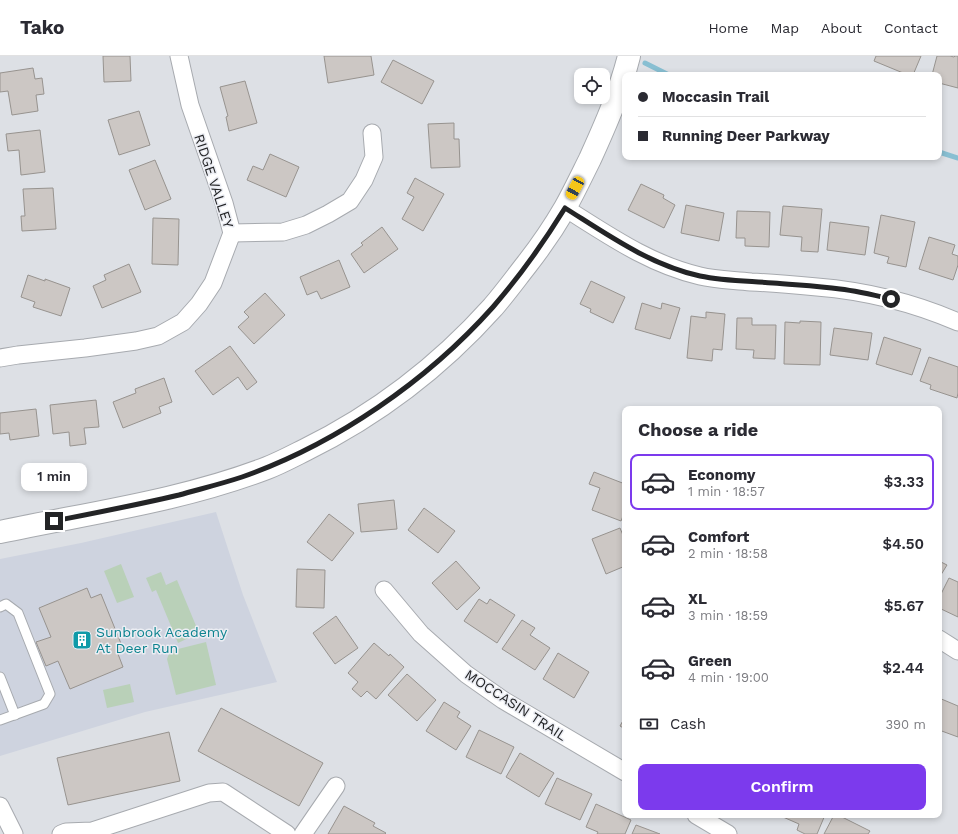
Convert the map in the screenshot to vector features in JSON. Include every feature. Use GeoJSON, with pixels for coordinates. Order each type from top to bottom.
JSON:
{"type":"FeatureCollection","features":[{"type":"Feature","properties":{"kind":"street","name":"RIDGE VALLEY"},"geometry":{"type":"LineString","coordinates":[[0,358],[136,342],[158,336],[183,322],[199,304],[213,283],[232,233],[224,203],[190,105],[179,56]]}},
{"type":"Feature","properties":{"kind":"street"},"geometry":{"type":"LineString","coordinates":[[624,72],[629,56]]}},
{"type":"Feature","properties":{"kind":"street"},"geometry":{"type":"LineString","coordinates":[[0,532],[144,503],[209,487],[269,467],[328,438],[363,417],[403,389],[471,330],[494,306],[539,248],[565,208],[600,137],[611,111],[622,77]]}},
{"type":"Feature","properties":{"kind":"street"},"geometry":{"type":"LineString","coordinates":[[232,233],[283,232],[306,225],[350,201],[364,180],[374,157],[372,133]]}},
{"type":"Feature","properties":{"kind":"street"},"geometry":{"type":"LineString","coordinates":[[565,208],[641,255],[660,264],[680,270],[701,276],[730,280],[819,287],[863,293],[925,309],[958,322]]}},
{"type":"Feature","properties":{"kind":"street","name":"MOCCASIN TRAIL"},"geometry":{"type":"LineString","coordinates":[[384,590],[422,634],[466,674],[503,700],[622,770]]}},
{"type":"Feature","properties":{"kind":"street"},"geometry":{"type":"LineString","coordinates":[[942,641],[958,651]]}},
{"type":"Feature","properties":{"kind":"street"},"geometry":{"type":"LineString","coordinates":[[303,834],[336,786]]}},
{"type":"Feature","properties":{"kind":"street"},"geometry":{"type":"LineString","coordinates":[[61,834],[66,832],[92,833],[209,793],[223,792],[287,834]]}},
{"type":"Feature","properties":{"kind":"street"},"geometry":{"type":"LineString","coordinates":[[0,806],[14,834]]}},
{"type":"Feature","properties":{"kind":"street"},"geometry":{"type":"LineString","coordinates":[[701,818],[728,834]]}},
{"type":"Feature","properties":{"kind":"lane"},"geometry":{"type":"LineString","coordinates":[[0,607],[6,604],[18,613],[50,694],[44,704],[0,720]]}},
{"type":"Feature","properties":{"kind":"lane"},"geometry":{"type":"LineString","coordinates":[[0,677],[15,715]]}},
{"type":"Feature","properties":{"kind":"shaded area"},"geometry":{"type":"Polygon","coordinates":[[[216,512],[243,595],[277,682],[145,712],[0,756],[0,559],[81,543],[216,512]]]}},
{"type":"Feature","properties":{"kind":"green space"},"geometry":{"type":"Polygon","coordinates":[[[121,564],[134,597],[117,603],[104,571],[121,564]]]}},
{"type":"Feature","properties":{"kind":"green space"},"geometry":{"type":"Polygon","coordinates":[[[161,572],[166,585],[177,580],[199,633],[178,643],[156,590],[152,592],[146,578],[161,572]]]}},
{"type":"Feature","properties":{"kind":"green space"},"geometry":{"type":"Polygon","coordinates":[[[206,642],[216,685],[176,695],[167,659],[170,651],[206,642]]]}},
{"type":"Feature","properties":{"kind":"green space"},"geometry":{"type":"Polygon","coordinates":[[[130,684],[134,702],[107,708],[103,690],[130,684]]]}},
{"type":"Feature","properties":{"kind":"building"},"geometry":{"type":"Polygon","coordinates":[[[103,56],[130,56],[131,81],[104,82],[103,56]]]}},
{"type":"Feature","properties":{"kind":"building"},"geometry":{"type":"Polygon","coordinates":[[[324,56],[371,56],[374,75],[328,83],[324,56]]]}},
{"type":"Feature","properties":{"kind":"building"},"geometry":{"type":"Polygon","coordinates":[[[876,56],[921,56],[914,72],[901,72],[874,61],[876,56]]]}},
{"type":"Feature","properties":{"kind":"building"},"geometry":{"type":"Polygon","coordinates":[[[937,56],[958,56],[958,88],[942,84],[942,72],[933,72],[937,56]]]}},
{"type":"Feature","properties":{"kind":"building"},"geometry":{"type":"Polygon","coordinates":[[[393,60],[434,81],[422,104],[381,82],[393,60]]]}},
{"type":"Feature","properties":{"kind":"building"},"geometry":{"type":"Polygon","coordinates":[[[33,68],[35,79],[42,78],[44,94],[36,95],[38,111],[12,115],[8,91],[0,92],[0,73],[33,68]]]}},
{"type":"Feature","properties":{"kind":"building"},"geometry":{"type":"Polygon","coordinates":[[[245,81],[257,123],[229,131],[226,117],[228,116],[220,87],[245,81]]]}},
{"type":"Feature","properties":{"kind":"building"},"geometry":{"type":"Polygon","coordinates":[[[139,111],[150,145],[119,155],[108,120],[139,111]]]}},
{"type":"Feature","properties":{"kind":"building"},"geometry":{"type":"Polygon","coordinates":[[[454,123],[454,139],[459,139],[460,167],[431,168],[428,124],[454,123]]]}},
{"type":"Feature","properties":{"kind":"building"},"geometry":{"type":"Polygon","coordinates":[[[40,130],[45,172],[21,175],[19,150],[8,151],[6,134],[40,130]]]}},
{"type":"Feature","properties":{"kind":"building"},"geometry":{"type":"Polygon","coordinates":[[[270,154],[299,167],[286,197],[247,180],[253,166],[263,170],[270,154]]]}},
{"type":"Feature","properties":{"kind":"building"},"geometry":{"type":"Polygon","coordinates":[[[155,160],[171,199],[145,210],[129,170],[155,160]]]}},
{"type":"Feature","properties":{"kind":"building"},"geometry":{"type":"Polygon","coordinates":[[[415,178],[444,194],[423,231],[402,219],[414,197],[407,193],[415,178]]]}},
{"type":"Feature","properties":{"kind":"building"},"geometry":{"type":"Polygon","coordinates":[[[641,184],[664,195],[663,198],[675,205],[664,228],[628,210],[641,184]]]}},
{"type":"Feature","properties":{"kind":"building"},"geometry":{"type":"Polygon","coordinates":[[[53,188],[56,229],[22,231],[21,216],[25,216],[23,189],[53,188]]]}},
{"type":"Feature","properties":{"kind":"building"},"geometry":{"type":"Polygon","coordinates":[[[686,205],[724,213],[719,241],[681,233],[686,205]]]}},
{"type":"Feature","properties":{"kind":"building"},"geometry":{"type":"Polygon","coordinates":[[[783,206],[822,209],[818,252],[801,251],[802,237],[780,235],[783,206]]]}},
{"type":"Feature","properties":{"kind":"building"},"geometry":{"type":"Polygon","coordinates":[[[737,211],[770,212],[769,247],[745,246],[745,238],[736,238],[737,211]]]}},
{"type":"Feature","properties":{"kind":"building"},"geometry":{"type":"Polygon","coordinates":[[[881,215],[915,222],[906,267],[887,263],[889,257],[874,253],[881,215]]]}},
{"type":"Feature","properties":{"kind":"building"},"geometry":{"type":"Polygon","coordinates":[[[153,218],[179,219],[178,265],[152,264],[153,218]]]}},
{"type":"Feature","properties":{"kind":"building"},"geometry":{"type":"Polygon","coordinates":[[[830,222],[869,227],[865,255],[827,250],[830,222]]]}},
{"type":"Feature","properties":{"kind":"building"},"geometry":{"type":"Polygon","coordinates":[[[382,227],[398,249],[364,273],[351,254],[363,245],[361,243],[382,227]]]}},
{"type":"Feature","properties":{"kind":"building"},"geometry":{"type":"Polygon","coordinates":[[[929,237],[955,245],[952,254],[958,256],[958,265],[953,280],[919,269],[929,237]]]}},
{"type":"Feature","properties":{"kind":"building"},"geometry":{"type":"Polygon","coordinates":[[[339,260],[350,287],[321,299],[317,291],[307,295],[300,277],[339,260]]]}},
{"type":"Feature","properties":{"kind":"building"},"geometry":{"type":"Polygon","coordinates":[[[129,264],[141,292],[102,308],[93,286],[106,280],[104,275],[129,264]]]}},
{"type":"Feature","properties":{"kind":"building"},"geometry":{"type":"Polygon","coordinates":[[[28,275],[45,281],[45,279],[70,288],[61,316],[33,307],[35,302],[21,297],[28,275]]]}},
{"type":"Feature","properties":{"kind":"building"},"geometry":{"type":"Polygon","coordinates":[[[591,281],[625,297],[613,323],[590,312],[591,309],[580,304],[591,281]]]}},
{"type":"Feature","properties":{"kind":"building"},"geometry":{"type":"Polygon","coordinates":[[[265,293],[285,315],[254,344],[238,327],[249,317],[244,312],[265,293]]]}},
{"type":"Feature","properties":{"kind":"building"},"geometry":{"type":"Polygon","coordinates":[[[642,303],[661,309],[662,303],[680,308],[670,339],[635,329],[642,303]]]}},
{"type":"Feature","properties":{"kind":"building"},"geometry":{"type":"Polygon","coordinates":[[[706,312],[725,314],[722,350],[713,349],[712,361],[687,358],[691,316],[706,318],[706,312]]]}},
{"type":"Feature","properties":{"kind":"building"},"geometry":{"type":"Polygon","coordinates":[[[737,318],[752,318],[752,325],[776,325],[775,359],[753,358],[754,350],[736,349],[737,318]]]}},
{"type":"Feature","properties":{"kind":"building"},"geometry":{"type":"Polygon","coordinates":[[[800,321],[821,322],[820,365],[784,364],[785,322],[800,323],[800,321]]]}},
{"type":"Feature","properties":{"kind":"building"},"geometry":{"type":"Polygon","coordinates":[[[834,328],[872,333],[868,360],[830,355],[834,328]]]}},
{"type":"Feature","properties":{"kind":"building"},"geometry":{"type":"Polygon","coordinates":[[[884,337],[921,349],[912,375],[876,364],[884,337]]]}},
{"type":"Feature","properties":{"kind":"building"},"geometry":{"type":"Polygon","coordinates":[[[230,346],[257,382],[247,390],[238,377],[213,395],[195,371],[230,346]]]}},
{"type":"Feature","properties":{"kind":"building"},"geometry":{"type":"Polygon","coordinates":[[[929,357],[958,367],[957,398],[930,389],[931,385],[920,381],[929,357]]]}},
{"type":"Feature","properties":{"kind":"building"},"geometry":{"type":"Polygon","coordinates":[[[164,378],[172,402],[159,407],[161,413],[123,428],[113,402],[136,393],[135,389],[164,378]]]}},
{"type":"Feature","properties":{"kind":"building"},"geometry":{"type":"Polygon","coordinates":[[[96,400],[99,427],[84,428],[86,444],[70,446],[69,432],[53,434],[50,405],[96,400]]]}},
{"type":"Feature","properties":{"kind":"building"},"geometry":{"type":"Polygon","coordinates":[[[36,409],[39,436],[10,440],[9,433],[0,434],[0,413],[36,409]]]}},
{"type":"Feature","properties":{"kind":"building"},"geometry":{"type":"Polygon","coordinates":[[[594,472],[622,483],[621,521],[592,510],[600,488],[589,484],[594,472]]]}},
{"type":"Feature","properties":{"kind":"building"},"geometry":{"type":"Polygon","coordinates":[[[394,500],[397,529],[361,532],[358,504],[394,500]]]}},
{"type":"Feature","properties":{"kind":"building"},"geometry":{"type":"Polygon","coordinates":[[[424,508],[455,531],[438,553],[408,530],[424,508]]]}},
{"type":"Feature","properties":{"kind":"building"},"geometry":{"type":"Polygon","coordinates":[[[329,514],[354,533],[332,561],[307,542],[329,514]]]}},
{"type":"Feature","properties":{"kind":"building"},"geometry":{"type":"Polygon","coordinates":[[[620,528],[622,533],[622,567],[606,574],[592,539],[620,528]]]}},
{"type":"Feature","properties":{"kind":"building"},"geometry":{"type":"Polygon","coordinates":[[[456,561],[480,588],[457,610],[432,583],[456,561]]]}},
{"type":"Feature","properties":{"kind":"building"},"geometry":{"type":"Polygon","coordinates":[[[942,562],[947,565],[942,573],[942,562]]]}},
{"type":"Feature","properties":{"kind":"building"},"geometry":{"type":"Polygon","coordinates":[[[297,569],[325,570],[324,608],[296,607],[297,569]]]}},
{"type":"Feature","properties":{"kind":"building"},"geometry":{"type":"Polygon","coordinates":[[[949,578],[958,582],[958,617],[942,609],[942,592],[949,578]]]}},
{"type":"Feature","properties":{"kind":"building","name":"Sunbrook Academy At Deer Run"},"geometry":{"type":"Polygon","coordinates":[[[87,588],[91,598],[101,594],[124,651],[118,654],[123,667],[70,689],[58,661],[46,666],[36,642],[51,637],[39,608],[87,588]]]}},
{"type":"Feature","properties":{"kind":"building"},"geometry":{"type":"Polygon","coordinates":[[[479,599],[487,604],[490,599],[515,615],[497,643],[464,621],[479,599]]]}},
{"type":"Feature","properties":{"kind":"building"},"geometry":{"type":"Polygon","coordinates":[[[336,616],[358,648],[335,664],[313,633],[336,616]]]}},
{"type":"Feature","properties":{"kind":"building"},"geometry":{"type":"Polygon","coordinates":[[[522,620],[535,628],[530,635],[550,648],[535,670],[502,649],[522,620]]]}},
{"type":"Feature","properties":{"kind":"building"},"geometry":{"type":"Polygon","coordinates":[[[374,643],[389,656],[390,654],[404,667],[376,699],[367,691],[361,697],[352,689],[358,682],[348,673],[374,643]]]}},
{"type":"Feature","properties":{"kind":"building"},"geometry":{"type":"Polygon","coordinates":[[[558,653],[589,672],[574,698],[543,679],[558,653]]]}},
{"type":"Feature","properties":{"kind":"building"},"geometry":{"type":"Polygon","coordinates":[[[407,674],[436,700],[417,721],[388,695],[407,674]]]}},
{"type":"Feature","properties":{"kind":"building"},"geometry":{"type":"Polygon","coordinates":[[[942,699],[958,706],[958,737],[942,731],[942,699]]]}},
{"type":"Feature","properties":{"kind":"building"},"geometry":{"type":"Polygon","coordinates":[[[444,702],[460,712],[457,717],[471,726],[456,750],[426,731],[444,702]]]}},
{"type":"Feature","properties":{"kind":"building"},"geometry":{"type":"Polygon","coordinates":[[[221,708],[323,763],[299,806],[198,751],[221,708]]]}},
{"type":"Feature","properties":{"kind":"building"},"geometry":{"type":"Polygon","coordinates":[[[479,730],[514,747],[501,774],[466,757],[479,730]]]}},
{"type":"Feature","properties":{"kind":"building"},"geometry":{"type":"Polygon","coordinates":[[[169,732],[180,781],[68,805],[57,758],[169,732]]]}},
{"type":"Feature","properties":{"kind":"building"},"geometry":{"type":"Polygon","coordinates":[[[520,753],[554,773],[539,797],[506,777],[520,753]]]}},
{"type":"Feature","properties":{"kind":"building"},"geometry":{"type":"Polygon","coordinates":[[[557,778],[592,794],[580,820],[545,804],[557,778]]]}},
{"type":"Feature","properties":{"kind":"building"},"geometry":{"type":"Polygon","coordinates":[[[596,804],[622,816],[622,818],[631,820],[625,834],[597,834],[598,832],[586,827],[596,804]]]}},
{"type":"Feature","properties":{"kind":"building"},"geometry":{"type":"Polygon","coordinates":[[[344,806],[375,823],[373,826],[386,833],[328,834],[344,806]]]}},
{"type":"Feature","properties":{"kind":"building"},"geometry":{"type":"Polygon","coordinates":[[[785,818],[824,818],[817,834],[805,834],[797,830],[799,824],[785,818]]]}},
{"type":"Feature","properties":{"kind":"building"},"geometry":{"type":"Polygon","coordinates":[[[832,818],[844,818],[870,831],[868,834],[824,834],[832,818]]]}},
{"type":"Feature","properties":{"kind":"building"},"geometry":{"type":"Polygon","coordinates":[[[636,825],[660,834],[632,834],[636,825]]]}},
{"type":"Feature","properties":{"kind":"waterway"},"geometry":{"type":"LineString","coordinates":[[645,63],[663,72]]}},
{"type":"Feature","properties":{"kind":"waterway"},"geometry":{"type":"LineString","coordinates":[[942,153],[958,158]]}},
{"type":"Feature","properties":{"kind":"place","name":"Sunbrook Academy At Deer Run"},"geometry":{"type":"Point","coordinates":[82,640]}},
{"type":"Feature","properties":{"kind":"route"},"geometry":{"type":"LineString","coordinates":[[54,521],[144,503],[209,487],[240,477],[269,467],[297,454],[363,417],[403,389],[471,330],[494,306],[539,248],[565,208],[641,255],[660,264],[701,276],[730,280],[840,289],[891,299]]}}]}
